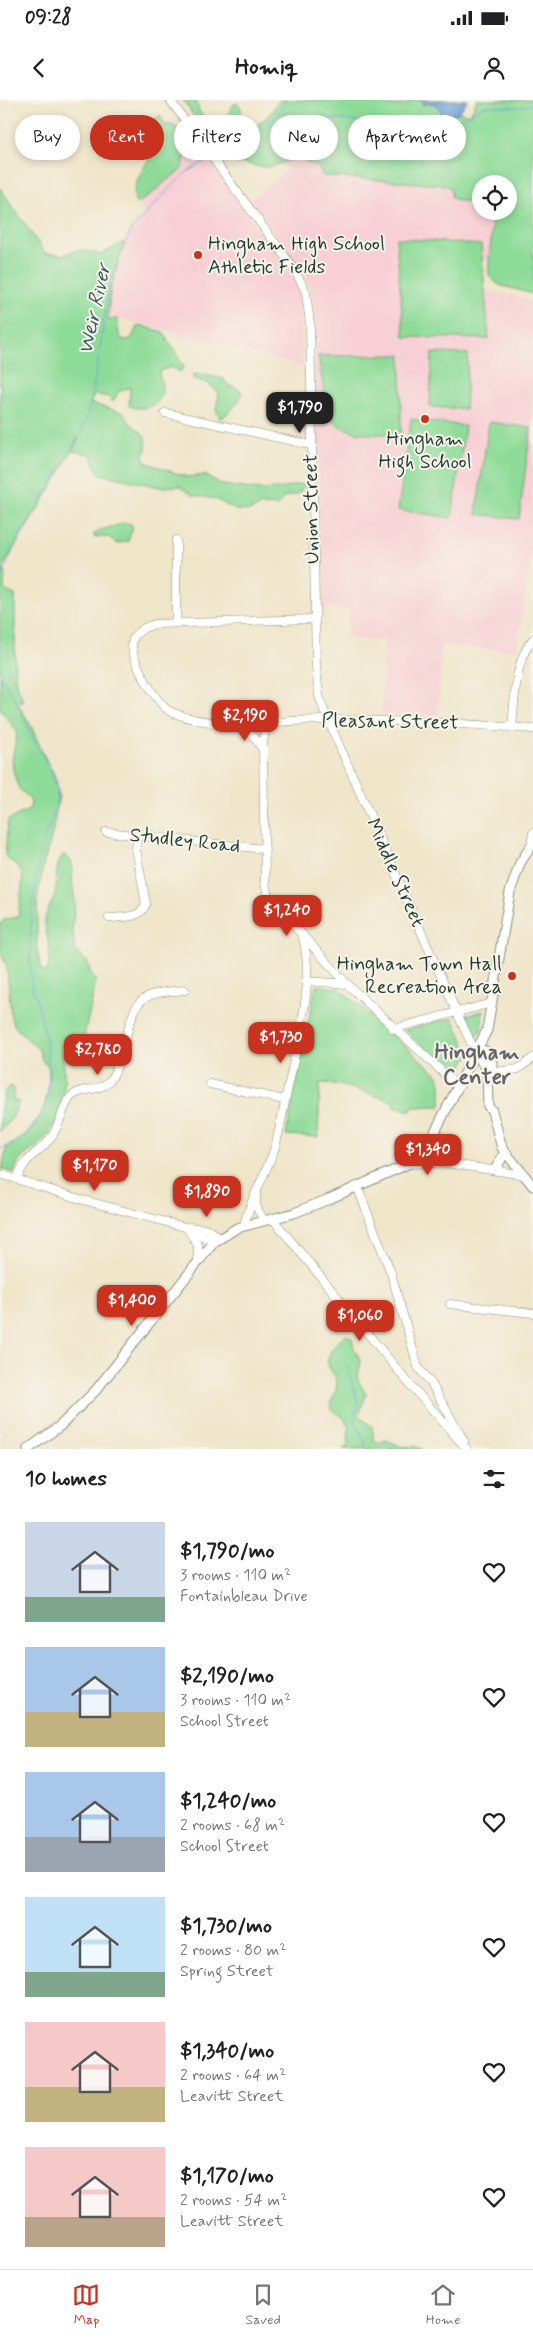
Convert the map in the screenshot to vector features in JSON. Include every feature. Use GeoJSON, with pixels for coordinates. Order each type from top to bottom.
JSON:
{"type":"FeatureCollection","features":[{"type":"Feature","properties":{"kind":"main road"},"geometry":{"type":"LineString","coordinates":[[28,1449],[69,1417],[96,1390],[198,1259],[217,1240],[244,1225],[302,1210],[408,1164],[424,1154],[478,1052],[487,1030],[511,886],[520,863],[532,845]]}},
{"type":"Feature","properties":{"kind":"main road"},"geometry":{"type":"LineString","coordinates":[[478,1052],[490,1072],[488,1106],[492,1111],[504,1152],[532,1183]]}},
{"type":"Feature","properties":{"kind":"main road"},"geometry":{"type":"LineString","coordinates":[[495,1170],[504,1152]]}},
{"type":"Feature","properties":{"kind":"street","name":"Union Street"},"geometry":{"type":"LineString","coordinates":[[170,100],[294,269],[306,292],[310,324],[317,685],[321,704],[328,720]]}},
{"type":"Feature","properties":{"kind":"street"},"geometry":{"type":"LineString","coordinates":[[165,413],[311,445]]}},
{"type":"Feature","properties":{"kind":"street"},"geometry":{"type":"LineString","coordinates":[[176,540],[176,623],[315,619]]}},
{"type":"Feature","properties":{"kind":"street","name":"Pleasant Street"},"geometry":{"type":"LineString","coordinates":[[176,623],[155,624],[144,628],[136,634],[133,640],[133,649],[136,661],[158,700],[167,709],[182,715],[244,724],[328,720],[533,730]]}},
{"type":"Feature","properties":{"kind":"street"},"geometry":{"type":"LineString","coordinates":[[512,728],[520,664],[525,650],[533,639]]}},
{"type":"Feature","properties":{"kind":"street","name":"Middle Street"},"geometry":{"type":"LineString","coordinates":[[328,720],[456,1011],[473,1047],[478,1052]]}},
{"type":"Feature","properties":{"kind":"street"},"geometry":{"type":"LineString","coordinates":[[244,724],[260,742],[264,751]]}},
{"type":"Feature","properties":{"kind":"street"},"geometry":{"type":"LineString","coordinates":[[266,724],[264,751],[265,882],[268,897],[347,984],[393,1029],[459,1087]]}},
{"type":"Feature","properties":{"kind":"street","name":"Studley Road"},"geometry":{"type":"LineString","coordinates":[[106,832],[265,849]]}},
{"type":"Feature","properties":{"kind":"street"},"geometry":{"type":"LineString","coordinates":[[532,845],[533,833]]}},
{"type":"Feature","properties":{"kind":"street"},"geometry":{"type":"LineString","coordinates":[[109,918],[137,915],[144,909],[146,904],[136,849],[137,836]]}},
{"type":"Feature","properties":{"kind":"street"},"geometry":{"type":"LineString","coordinates":[[244,1225],[275,1146],[285,1100],[301,1020],[306,981],[302,936]]}},
{"type":"Feature","properties":{"kind":"street"},"geometry":{"type":"LineString","coordinates":[[306,981],[347,984]]}},
{"type":"Feature","properties":{"kind":"street"},"geometry":{"type":"LineString","coordinates":[[17,1180],[26,1161],[52,1136],[70,1097],[80,1092],[103,1086],[112,1078],[122,1053],[135,1009],[141,1000],[152,994],[185,990]]}},
{"type":"Feature","properties":{"kind":"street"},"geometry":{"type":"LineString","coordinates":[[393,1029],[492,1003]]}},
{"type":"Feature","properties":{"kind":"street"},"geometry":{"type":"LineString","coordinates":[[490,1072],[518,1069],[533,1058]]}},
{"type":"Feature","properties":{"kind":"street"},"geometry":{"type":"LineString","coordinates":[[210,1084],[285,1100]]}},
{"type":"Feature","properties":{"kind":"street"},"geometry":{"type":"LineString","coordinates":[[424,1154],[446,1163]]}},
{"type":"Feature","properties":{"kind":"street"},"geometry":{"type":"LineString","coordinates":[[408,1164],[446,1163],[524,1175]]}},
{"type":"Feature","properties":{"kind":"street"},"geometry":{"type":"LineString","coordinates":[[0,1174],[89,1202],[185,1227],[207,1229],[217,1240]]}},
{"type":"Feature","properties":{"kind":"street"},"geometry":{"type":"LineString","coordinates":[[357,1186],[391,1273],[418,1367],[436,1392],[468,1449]]}},
{"type":"Feature","properties":{"kind":"street"},"geometry":{"type":"LineString","coordinates":[[258,1190],[256,1207],[468,1449]]}},
{"type":"Feature","properties":{"kind":"street"},"geometry":{"type":"LineString","coordinates":[[185,1227],[195,1239],[199,1248],[198,1259]]}},
{"type":"Feature","properties":{"kind":"street"},"geometry":{"type":"LineString","coordinates":[[450,1304],[533,1313]]}},
{"type":"Feature","properties":{"kind":"shaded area","name":"Hingham High School Athletic Fields"},"geometry":{"type":"Polygon","coordinates":[[[169,124],[174,124],[174,160],[208,160],[296,282],[301,298],[303,366],[107,315],[115,268],[124,242],[144,213],[137,196],[153,160],[164,160],[164,135],[169,124]]]}},
{"type":"Feature","properties":{"kind":"shaded area","name":"Hingham High School"},"geometry":{"type":"Polygon","coordinates":[[[260,131],[270,134],[270,146],[260,132],[260,131]]]}},
{"type":"Feature","properties":{"kind":"shaded area","name":"Hingham High School"},"geometry":{"type":"Polygon","coordinates":[[[338,150],[348,152],[348,160],[380,160],[472,182],[472,220],[514,220],[533,257],[484,260],[486,290],[533,301],[533,536],[517,651],[441,645],[438,715],[382,714],[384,641],[347,638],[349,609],[327,607],[322,611],[313,297],[305,275],[251,200],[287,169],[280,160],[338,160],[338,150]]]}},
{"type":"Feature","properties":{"kind":"green space"},"geometry":{"type":"Polygon","coordinates":[[[183,100],[195,100],[201,115],[193,115],[183,100]]]}},
{"type":"Feature","properties":{"kind":"green space"},"geometry":{"type":"Polygon","coordinates":[[[280,100],[381,100],[389,106],[408,104],[410,100],[422,100],[423,105],[432,103],[444,115],[348,115],[348,160],[466,160],[466,115],[451,115],[459,112],[470,115],[477,100],[533,100],[533,294],[499,285],[489,276],[491,220],[517,220],[517,175],[472,175],[472,202],[459,201],[451,197],[451,190],[447,185],[323,176],[317,165],[304,160],[338,160],[338,115],[270,115],[270,160],[291,160],[265,167],[237,163],[233,160],[260,160],[260,123],[268,116],[280,100]]]}},
{"type":"Feature","properties":{"kind":"green space"},"geometry":{"type":"Polygon","coordinates":[[[236,103],[240,106],[242,115],[228,115],[232,106],[236,103]]]}},
{"type":"Feature","properties":{"kind":"green space"},"geometry":{"type":"Polygon","coordinates":[[[164,123],[165,125],[174,125],[174,160],[184,160],[183,166],[180,171],[151,195],[136,203],[135,189],[149,160],[164,160],[164,123]]]}},
{"type":"Feature","properties":{"kind":"green space"},"geometry":{"type":"Polygon","coordinates":[[[0,188],[45,253],[64,255],[80,249],[101,255],[124,242],[110,291],[108,319],[118,319],[119,336],[124,340],[131,339],[138,325],[163,332],[184,367],[180,372],[171,367],[160,371],[162,394],[160,399],[152,406],[135,408],[129,406],[130,387],[118,392],[113,402],[108,397],[95,394],[90,403],[124,413],[146,440],[145,462],[187,477],[205,475],[223,485],[258,490],[279,489],[300,484],[305,485],[298,494],[284,497],[278,506],[262,505],[249,511],[236,510],[215,499],[193,495],[180,486],[159,487],[101,474],[97,470],[91,454],[72,451],[78,437],[60,473],[1,569],[5,570],[4,590],[15,595],[15,680],[24,702],[17,703],[29,722],[53,775],[59,795],[37,899],[37,951],[42,971],[46,972],[50,954],[45,919],[55,894],[59,862],[64,854],[71,861],[73,870],[72,880],[75,904],[72,928],[76,952],[87,961],[91,974],[96,981],[82,1046],[62,1046],[63,1099],[55,1123],[38,1145],[23,1156],[14,1173],[2,1169],[7,1146],[28,1133],[41,1114],[48,1090],[49,1066],[43,1062],[39,1050],[16,1028],[11,1018],[7,966],[0,952],[0,925],[4,920],[18,917],[22,881],[21,871],[5,856],[8,820],[29,810],[31,802],[19,788],[15,778],[13,756],[17,731],[0,709],[0,188]]]}},
{"type":"Feature","properties":{"kind":"green space"},"geometry":{"type":"Polygon","coordinates":[[[396,238],[481,245],[489,339],[404,337],[396,238]]]}},
{"type":"Feature","properties":{"kind":"green space"},"geometry":{"type":"Polygon","coordinates":[[[432,353],[468,354],[465,409],[430,407],[432,353]]]}},
{"type":"Feature","properties":{"kind":"green space"},"geometry":{"type":"Polygon","coordinates":[[[401,355],[401,432],[374,434],[353,431],[337,424],[331,418],[318,356],[401,355]]]}},
{"type":"Feature","properties":{"kind":"green space"},"geometry":{"type":"Polygon","coordinates":[[[193,374],[223,378],[228,385],[240,390],[242,393],[230,411],[220,419],[216,409],[219,393],[208,383],[193,379],[193,374]]]}},
{"type":"Feature","properties":{"kind":"green space"},"geometry":{"type":"Polygon","coordinates":[[[411,419],[465,426],[452,518],[398,510],[411,419]]]}},
{"type":"Feature","properties":{"kind":"green space"},"geometry":{"type":"Polygon","coordinates":[[[489,422],[531,428],[519,519],[476,514],[489,422]]]}},
{"type":"Feature","properties":{"kind":"green space"},"geometry":{"type":"Polygon","coordinates":[[[125,523],[131,524],[133,527],[128,541],[116,544],[109,537],[94,537],[94,534],[101,530],[125,523]]]}},
{"type":"Feature","properties":{"kind":"green space"},"geometry":{"type":"Polygon","coordinates":[[[316,985],[340,989],[438,1075],[441,1083],[441,1106],[412,1107],[411,1111],[394,1107],[393,1101],[339,1085],[320,1083],[318,1137],[286,1135],[316,985]]]}},
{"type":"Feature","properties":{"kind":"green space"},"geometry":{"type":"Polygon","coordinates":[[[483,1011],[481,1031],[477,1037],[466,1015],[483,1011]]]}},
{"type":"Feature","properties":{"kind":"green space"},"geometry":{"type":"Polygon","coordinates":[[[453,1018],[469,1054],[456,1078],[405,1030],[453,1018]]]}},
{"type":"Feature","properties":{"kind":"green space"},"geometry":{"type":"Polygon","coordinates":[[[9,1086],[13,1088],[13,1100],[19,1102],[12,1118],[0,1132],[2,1101],[9,1086]]]}},
{"type":"Feature","properties":{"kind":"green space"},"geometry":{"type":"Polygon","coordinates":[[[347,1335],[352,1338],[354,1349],[361,1360],[358,1378],[366,1394],[359,1415],[372,1427],[374,1441],[378,1443],[386,1440],[403,1447],[414,1446],[422,1449],[343,1449],[348,1446],[349,1426],[343,1417],[330,1408],[337,1382],[328,1361],[333,1348],[347,1335]]]}},
{"type":"Feature","properties":{"kind":"water"},"geometry":{"type":"Polygon","coordinates":[[[422,100],[468,100],[459,112],[451,115],[442,115],[439,108],[432,103],[422,104],[422,100]]]}},
{"type":"Feature","properties":{"kind":"waterway","name":"Weir River"},"geometry":{"type":"LineString","coordinates":[[260,132],[268,127],[287,100]]}},
{"type":"Feature","properties":{"kind":"waterway"},"geometry":{"type":"LineString","coordinates":[[280,112],[423,130],[446,126],[484,106],[514,107],[533,105]]}},
{"type":"Feature","properties":{"kind":"waterway","name":"Weir River"},"geometry":{"type":"LineString","coordinates":[[0,579],[19,537],[78,440],[91,403],[111,278],[132,228],[184,174],[207,160]]}},
{"type":"Feature","properties":{"kind":"waterway","name":"Weir River"},"geometry":{"type":"LineString","coordinates":[[0,644],[0,660]]}},
{"type":"Feature","properties":{"kind":"waterway","name":"Weir River"},"geometry":{"type":"LineString","coordinates":[[0,676],[16,702],[39,750],[55,775],[58,795],[38,867],[33,903],[30,950],[32,987],[41,1015],[47,1052],[49,1077],[47,1099],[40,1115],[30,1130],[16,1142],[0,1149]]}},
{"type":"Feature","properties":{"kind":"waterway"},"geometry":{"type":"LineString","coordinates":[[346,1364],[358,1402],[354,1419],[365,1441],[365,1449]]}},
{"type":"Feature","properties":{"kind":"place","name":"Hingham High School Athletic Fields"},"geometry":{"type":"Point","coordinates":[198,255]}},
{"type":"Feature","properties":{"kind":"place","name":"Hingham High School"},"geometry":{"type":"Point","coordinates":[425,419]}},
{"type":"Feature","properties":{"kind":"place","name":"Hingham Town Hall Recreation Area"},"geometry":{"type":"Point","coordinates":[512,976]}},
{"type":"Feature","properties":{"kind":"district","name":"Hingham Center"},"geometry":{"type":"Point","coordinates":[477,1066]}}]}
